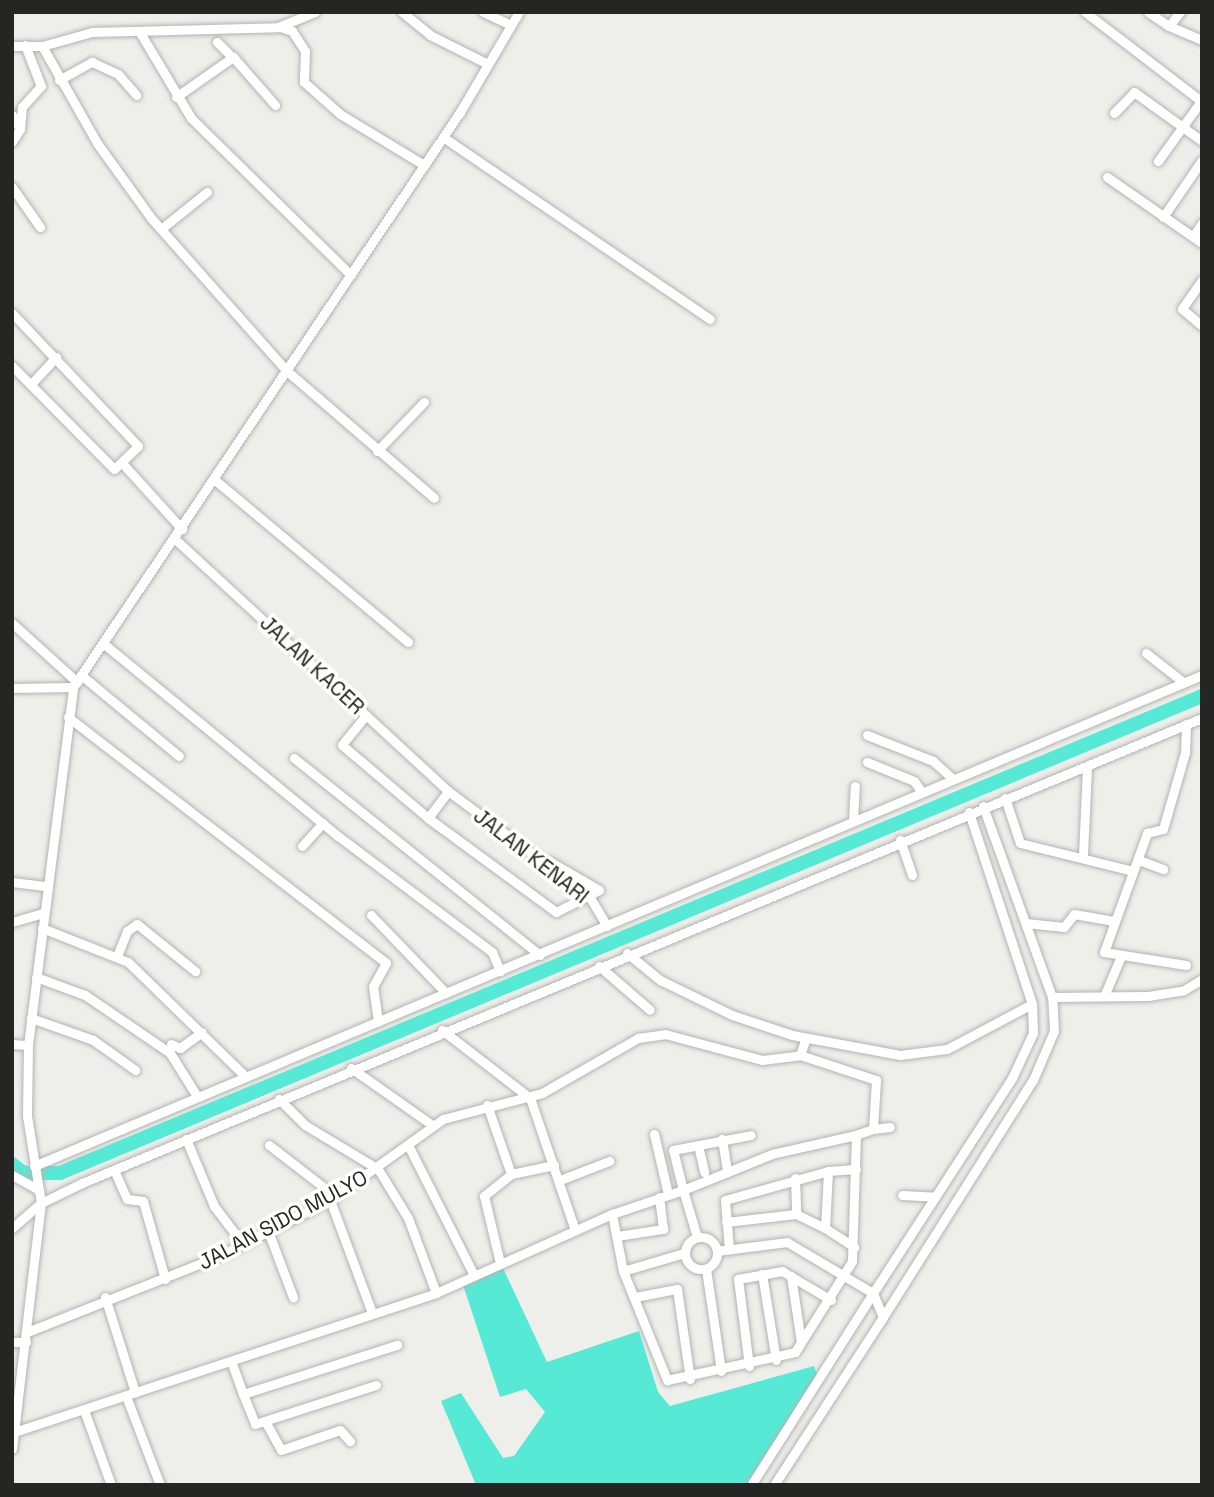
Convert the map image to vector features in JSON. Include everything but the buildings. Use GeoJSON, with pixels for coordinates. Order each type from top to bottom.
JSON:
{"type":"FeatureCollection","features":[{"type":"Feature","properties":{"kind":"street"},"geometry":{"type":"LineString","coordinates":[[278,27],[315,12]]}},
{"type":"Feature","properties":{"kind":"street"},"geometry":{"type":"LineString","coordinates":[[402,12],[430,35],[486,63]]}},
{"type":"Feature","properties":{"kind":"street"},"geometry":{"type":"LineString","coordinates":[[484,12],[511,25]]}},
{"type":"Feature","properties":{"kind":"street"},"geometry":{"type":"LineString","coordinates":[[12,1449],[41,1203],[27,1116],[28,1045],[68,717],[77,681],[183,529],[443,137],[519,12]]}},
{"type":"Feature","properties":{"kind":"street"},"geometry":{"type":"LineString","coordinates":[[1085,12],[1201,101],[1158,161]]}},
{"type":"Feature","properties":{"kind":"street"},"geometry":{"type":"LineString","coordinates":[[1148,12],[1169,26],[1202,40]]}},
{"type":"Feature","properties":{"kind":"street"},"geometry":{"type":"LineString","coordinates":[[1169,26],[1180,12]]}},
{"type":"Feature","properties":{"kind":"street"},"geometry":{"type":"LineString","coordinates":[[12,46],[42,46],[92,32],[278,27],[292,31],[305,51],[304,82],[340,114],[424,165]]}},
{"type":"Feature","properties":{"kind":"street"},"geometry":{"type":"LineString","coordinates":[[139,31],[176,97],[351,275]]}},
{"type":"Feature","properties":{"kind":"street"},"geometry":{"type":"LineString","coordinates":[[217,42],[275,105]]}},
{"type":"Feature","properties":{"kind":"street"},"geometry":{"type":"LineString","coordinates":[[12,142],[20,129],[22,107],[41,86],[25,45]]}},
{"type":"Feature","properties":{"kind":"street"},"geometry":{"type":"LineString","coordinates":[[42,46],[60,80],[161,229],[287,371],[434,498]]}},
{"type":"Feature","properties":{"kind":"street"},"geometry":{"type":"LineString","coordinates":[[176,97],[232,57]]}},
{"type":"Feature","properties":{"kind":"street"},"geometry":{"type":"LineString","coordinates":[[60,80],[92,62],[118,74],[136,95]]}},
{"type":"Feature","properties":{"kind":"street"},"geometry":{"type":"LineString","coordinates":[[1114,113],[1133,92],[1202,141]]}},
{"type":"Feature","properties":{"kind":"street"},"geometry":{"type":"LineString","coordinates":[[12,115],[20,129]]}},
{"type":"Feature","properties":{"kind":"street"},"geometry":{"type":"LineString","coordinates":[[443,137],[710,319]]}},
{"type":"Feature","properties":{"kind":"street"},"geometry":{"type":"LineString","coordinates":[[1163,217],[1202,160]]}},
{"type":"Feature","properties":{"kind":"street"},"geometry":{"type":"LineString","coordinates":[[1107,177],[1202,243]]}},
{"type":"Feature","properties":{"kind":"street"},"geometry":{"type":"LineString","coordinates":[[12,187],[40,227]]}},
{"type":"Feature","properties":{"kind":"street"},"geometry":{"type":"LineString","coordinates":[[161,229],[207,192]]}},
{"type":"Feature","properties":{"kind":"street"},"geometry":{"type":"LineString","coordinates":[[1193,236],[1202,223]]}},
{"type":"Feature","properties":{"kind":"street"},"geometry":{"type":"LineString","coordinates":[[1202,280],[1182,311],[1202,326]]}},
{"type":"Feature","properties":{"kind":"street"},"geometry":{"type":"LineString","coordinates":[[12,313],[137,443],[123,464],[114,469],[12,366]]}},
{"type":"Feature","properties":{"kind":"street"},"geometry":{"type":"LineString","coordinates":[[30,384],[56,357]]}},
{"type":"Feature","properties":{"kind":"street"},"geometry":{"type":"LineString","coordinates":[[377,451],[424,402]]}},
{"type":"Feature","properties":{"kind":"street"},"geometry":{"type":"LineString","coordinates":[[123,464],[183,529]]}},
{"type":"Feature","properties":{"kind":"street"},"geometry":{"type":"LineString","coordinates":[[215,480],[408,642]]}},
{"type":"Feature","properties":{"kind":"street","name":"JALAN KACER"},"geometry":{"type":"LineString","coordinates":[[175,539],[448,791]]}},
{"type":"Feature","properties":{"kind":"street"},"geometry":{"type":"LineString","coordinates":[[12,623],[77,681],[179,756]]}},
{"type":"Feature","properties":{"kind":"street"},"geometry":{"type":"LineString","coordinates":[[104,644],[323,823],[492,952],[500,971]]}},
{"type":"Feature","properties":{"kind":"street"},"geometry":{"type":"LineString","coordinates":[[1146,653],[1183,682]]}},
{"type":"Feature","properties":{"kind":"street"},"geometry":{"type":"LineString","coordinates":[[35,1171],[195,1093],[245,1076],[379,1022],[921,791],[1202,675]]}},
{"type":"Feature","properties":{"kind":"street"},"geometry":{"type":"LineString","coordinates":[[12,688],[77,681]]}},
{"type":"Feature","properties":{"kind":"street"},"geometry":{"type":"LineString","coordinates":[[366,715],[342,745],[428,818],[556,912],[589,896]]}},
{"type":"Feature","properties":{"kind":"street"},"geometry":{"type":"LineString","coordinates":[[68,717],[386,963],[373,986],[379,1022]]}},
{"type":"Feature","properties":{"kind":"street"},"geometry":{"type":"LineString","coordinates":[[35,1240],[17,1226],[41,1203],[114,1170],[627,953],[1202,718]]}},
{"type":"Feature","properties":{"kind":"street"},"geometry":{"type":"LineString","coordinates":[[1186,724],[1185,753],[1163,829],[1147,833],[1139,860],[1112,921],[1104,952],[1119,958],[1186,965]]}},
{"type":"Feature","properties":{"kind":"street"},"geometry":{"type":"LineString","coordinates":[[867,735],[933,761],[952,778]]}},
{"type":"Feature","properties":{"kind":"street"},"geometry":{"type":"LineString","coordinates":[[294,758],[540,955]]}},
{"type":"Feature","properties":{"kind":"street"},"geometry":{"type":"LineString","coordinates":[[867,762],[914,781],[921,791]]}},
{"type":"Feature","properties":{"kind":"street"},"geometry":{"type":"LineString","coordinates":[[1083,855],[1087,765]]}},
{"type":"Feature","properties":{"kind":"street"},"geometry":{"type":"LineString","coordinates":[[853,821],[855,786]]}},
{"type":"Feature","properties":{"kind":"street"},"geometry":{"type":"LineString","coordinates":[[428,818],[448,791]]}},
{"type":"Feature","properties":{"kind":"street","name":"JALAN KENARI"},"geometry":{"type":"LineString","coordinates":[[448,791],[519,846],[599,887],[589,896],[607,926]]}},
{"type":"Feature","properties":{"kind":"street"},"geometry":{"type":"LineString","coordinates":[[1005,798],[1019,842],[1083,855],[1133,871]]}},
{"type":"Feature","properties":{"kind":"street"},"geometry":{"type":"LineString","coordinates":[[774,1485],[1042,1062],[1055,1024],[1052,997],[1026,923],[975,809]]}},
{"type":"Feature","properties":{"kind":"street"},"geometry":{"type":"LineString","coordinates":[[751,1485],[874,1296],[1028,1048],[1032,1004],[975,809]]}},
{"type":"Feature","properties":{"kind":"street"},"geometry":{"type":"LineString","coordinates":[[302,846],[323,823]]}},
{"type":"Feature","properties":{"kind":"street"},"geometry":{"type":"LineString","coordinates":[[900,841],[912,875]]}},
{"type":"Feature","properties":{"kind":"street"},"geometry":{"type":"LineString","coordinates":[[1139,860],[1163,869]]}},
{"type":"Feature","properties":{"kind":"street"},"geometry":{"type":"LineString","coordinates":[[13,882],[47,886]]}},
{"type":"Feature","properties":{"kind":"street"},"geometry":{"type":"LineString","coordinates":[[12,922],[43,913]]}},
{"type":"Feature","properties":{"kind":"street"},"geometry":{"type":"LineString","coordinates":[[1026,923],[1064,927],[1074,914],[1112,921]]}},
{"type":"Feature","properties":{"kind":"street"},"geometry":{"type":"LineString","coordinates":[[371,915],[446,993]]}},
{"type":"Feature","properties":{"kind":"street"},"geometry":{"type":"LineString","coordinates":[[117,956],[127,931],[137,925],[195,971]]}},
{"type":"Feature","properties":{"kind":"street"},"geometry":{"type":"LineString","coordinates":[[42,928],[117,956],[202,1032],[245,1076]]}},
{"type":"Feature","properties":{"kind":"street"},"geometry":{"type":"LineString","coordinates":[[627,953],[693,998],[806,1038],[900,1055],[934,1052],[1032,1004]]}},
{"type":"Feature","properties":{"kind":"street"},"geometry":{"type":"LineString","coordinates":[[1105,993],[1119,958]]}},
{"type":"Feature","properties":{"kind":"street"},"geometry":{"type":"LineString","coordinates":[[599,966],[650,1010]]}},
{"type":"Feature","properties":{"kind":"street"},"geometry":{"type":"LineString","coordinates":[[36,977],[85,995],[170,1053],[195,1093]]}},
{"type":"Feature","properties":{"kind":"street"},"geometry":{"type":"LineString","coordinates":[[1052,997],[1105,993],[1171,993],[1202,979]]}},
{"type":"Feature","properties":{"kind":"street"},"geometry":{"type":"LineString","coordinates":[[31,1018],[93,1040],[135,1070]]}},
{"type":"Feature","properties":{"kind":"street"},"geometry":{"type":"LineString","coordinates":[[442,1030],[530,1098],[575,1230]]}},
{"type":"Feature","properties":{"kind":"street"},"geometry":{"type":"LineString","coordinates":[[171,1044],[180,1048],[202,1032]]}},
{"type":"Feature","properties":{"kind":"street","name":"JALAN SIDO MULYO"},"geometry":{"type":"LineString","coordinates":[[26,1337],[106,1297],[165,1279],[243,1244],[332,1198],[378,1170],[432,1125],[487,1105],[530,1098],[648,1035],[665,1034],[749,1060],[800,1055]]}},
{"type":"Feature","properties":{"kind":"street"},"geometry":{"type":"LineString","coordinates":[[806,1038],[800,1055],[876,1080],[873,1129]]}},
{"type":"Feature","properties":{"kind":"street"},"geometry":{"type":"LineString","coordinates":[[12,1044],[28,1045]]}},
{"type":"Feature","properties":{"kind":"street"},"geometry":{"type":"LineString","coordinates":[[351,1069],[432,1125]]}},
{"type":"Feature","properties":{"kind":"street"},"geometry":{"type":"LineString","coordinates":[[279,1099],[305,1125],[378,1170],[408,1218],[436,1293]]}},
{"type":"Feature","properties":{"kind":"street"},"geometry":{"type":"LineString","coordinates":[[487,1105],[511,1174]]}},
{"type":"Feature","properties":{"kind":"street"},"geometry":{"type":"LineString","coordinates":[[14,1432],[436,1293],[612,1214],[682,1190],[727,1170],[873,1129],[890,1127]]}},
{"type":"Feature","properties":{"kind":"street"},"geometry":{"type":"LineString","coordinates":[[617,1236],[663,1229],[664,1196],[654,1134]]}},
{"type":"Feature","properties":{"kind":"street"},"geometry":{"type":"LineString","coordinates":[[697,1237],[672,1152],[698,1144],[751,1135]]}},
{"type":"Feature","properties":{"kind":"street"},"geometry":{"type":"LineString","coordinates":[[612,1214],[623,1271],[663,1377],[690,1379],[776,1360],[801,1342],[845,1276],[854,1247],[856,1135]]}},
{"type":"Feature","properties":{"kind":"street"},"geometry":{"type":"LineString","coordinates":[[186,1139],[214,1206],[243,1244]]}},
{"type":"Feature","properties":{"kind":"street"},"geometry":{"type":"LineString","coordinates":[[722,1139],[727,1170]]}},
{"type":"Feature","properties":{"kind":"street"},"geometry":{"type":"LineString","coordinates":[[698,1144],[704,1172]]}},
{"type":"Feature","properties":{"kind":"street"},"geometry":{"type":"LineString","coordinates":[[269,1145],[332,1198],[372,1313]]}},
{"type":"Feature","properties":{"kind":"street"},"geometry":{"type":"LineString","coordinates":[[408,1145],[474,1275]]}},
{"type":"Feature","properties":{"kind":"street"},"geometry":{"type":"LineString","coordinates":[[560,1180],[609,1161]]}},
{"type":"Feature","properties":{"kind":"street"},"geometry":{"type":"LineString","coordinates":[[500,1263],[484,1196],[511,1174],[554,1165]]}},
{"type":"Feature","properties":{"kind":"street"},"geometry":{"type":"LineString","coordinates":[[729,1250],[725,1200],[794,1178],[856,1169]]}},
{"type":"Feature","properties":{"kind":"street"},"geometry":{"type":"LineString","coordinates":[[114,1170],[127,1199],[143,1201],[165,1279]]}},
{"type":"Feature","properties":{"kind":"street"},"geometry":{"type":"LineString","coordinates":[[825,1228],[828,1171]]}},
{"type":"Feature","properties":{"kind":"street"},"geometry":{"type":"LineString","coordinates":[[12,1175],[39,1190]]}},
{"type":"Feature","properties":{"kind":"street"},"geometry":{"type":"LineString","coordinates":[[794,1178],[796,1214]]}},
{"type":"Feature","properties":{"kind":"street"},"geometry":{"type":"LineString","coordinates":[[902,1195],[935,1197]]}},
{"type":"Feature","properties":{"kind":"street"},"geometry":{"type":"LineString","coordinates":[[726,1222],[796,1214],[825,1228],[854,1247]]}},
{"type":"Feature","properties":{"kind":"street"},"geometry":{"type":"LineString","coordinates":[[268,1231],[293,1297]]}},
{"type":"Feature","properties":{"kind":"street"},"geometry":{"type":"LineString","coordinates":[[697,1237],[711,1241],[717,1251]]}},
{"type":"Feature","properties":{"kind":"street"},"geometry":{"type":"LineString","coordinates":[[623,1271],[684,1254],[697,1237]]}},
{"type":"Feature","properties":{"kind":"street"},"geometry":{"type":"LineString","coordinates":[[717,1251],[787,1242],[874,1296],[882,1314]]}},
{"type":"Feature","properties":{"kind":"street"},"geometry":{"type":"LineString","coordinates":[[717,1251],[706,1269],[720,1371]]}},
{"type":"Feature","properties":{"kind":"street"},"geometry":{"type":"LineString","coordinates":[[684,1254],[689,1264],[706,1269]]}},
{"type":"Feature","properties":{"kind":"street"},"geometry":{"type":"LineString","coordinates":[[749,1366],[736,1280],[761,1274],[791,1276],[831,1300]]}},
{"type":"Feature","properties":{"kind":"street"},"geometry":{"type":"LineString","coordinates":[[761,1274],[776,1360]]}},
{"type":"Feature","properties":{"kind":"street"},"geometry":{"type":"LineString","coordinates":[[791,1276],[801,1342]]}},
{"type":"Feature","properties":{"kind":"street"},"geometry":{"type":"LineString","coordinates":[[635,1297],[677,1289],[690,1379]]}},
{"type":"Feature","properties":{"kind":"street"},"geometry":{"type":"LineString","coordinates":[[106,1297],[130,1394],[160,1485]]}},
{"type":"Feature","properties":{"kind":"street"},"geometry":{"type":"LineString","coordinates":[[12,1342],[26,1337]]}},
{"type":"Feature","properties":{"kind":"street"},"geometry":{"type":"LineString","coordinates":[[243,1394],[397,1345]]}},
{"type":"Feature","properties":{"kind":"street"},"geometry":{"type":"LineString","coordinates":[[231,1361],[253,1424],[376,1385]]}},
{"type":"Feature","properties":{"kind":"street"},"geometry":{"type":"LineString","coordinates":[[84,1410],[111,1485]]}},
{"type":"Feature","properties":{"kind":"street"},"geometry":{"type":"LineString","coordinates":[[265,1421],[277,1450],[340,1430],[349,1441]]}},
{"type":"Feature","properties":{"kind":"shaded area"},"geometry":{"type":"Polygon","coordinates":[[[503,1268],[547,1362],[639,1331],[658,1392],[670,1406],[814,1366],[818,1377],[749,1485],[476,1485],[441,1401],[461,1393],[503,1458],[514,1456],[545,1412],[526,1389],[500,1397],[463,1285],[503,1268]]]}},
{"type":"Feature","properties":{"kind":"waterway"},"geometry":{"type":"LineString","coordinates":[[12,1164],[24,1173],[60,1173],[1202,696]]}}]}
